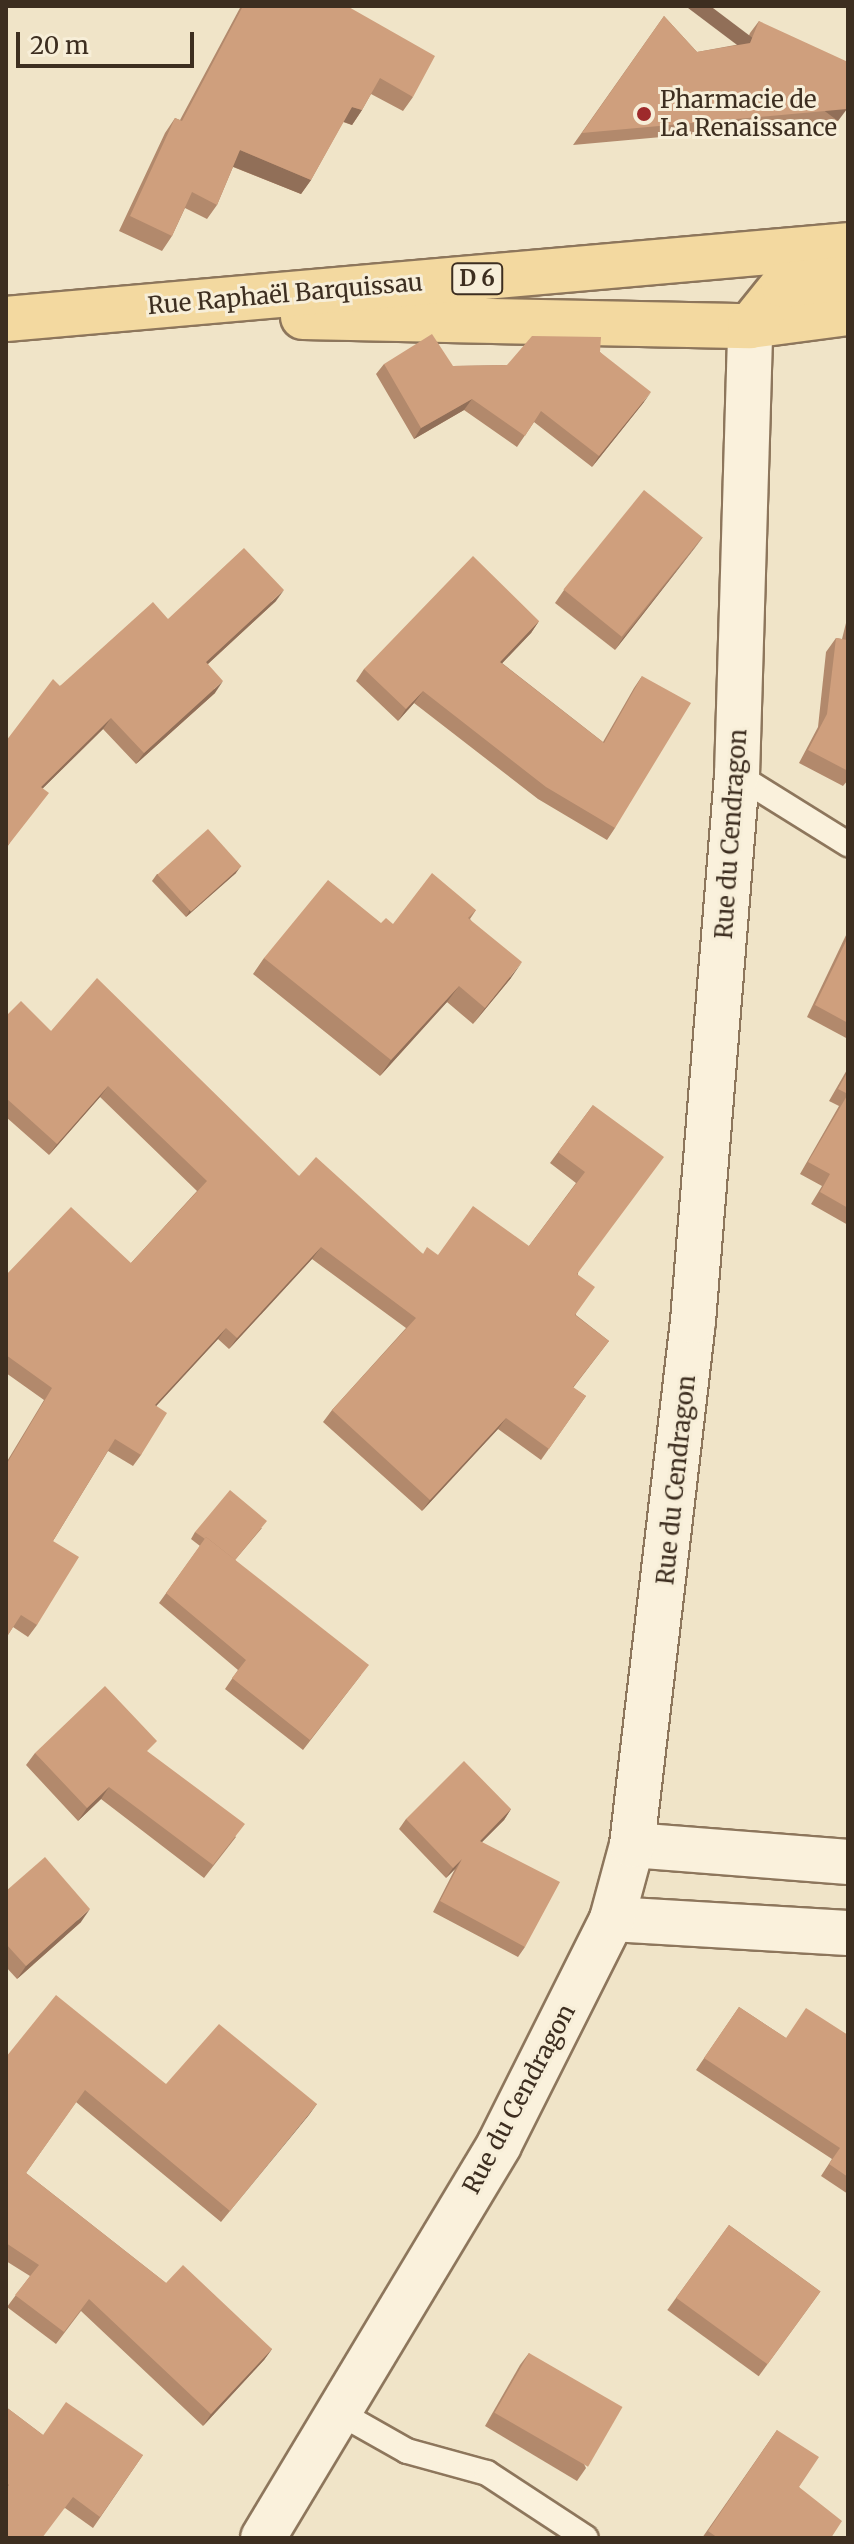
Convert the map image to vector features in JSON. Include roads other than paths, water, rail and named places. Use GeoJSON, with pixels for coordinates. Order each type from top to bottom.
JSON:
{"type":"FeatureCollection","features":[{"type":"Feature","properties":{"kind":"main road","name":"Rue Raphaël Barquissau"},"geometry":{"type":"LineString","coordinates":[[6,319],[848,245]]}},
{"type":"Feature","properties":{"kind":"main road"},"geometry":{"type":"LineString","coordinates":[[750,326],[783,285],[848,278]]}},
{"type":"Feature","properties":{"kind":"main road","name":"Rue Raphaël Barquissau"},"geometry":{"type":"LineString","coordinates":[[105,309],[554,327],[750,326],[848,313]]}},
{"type":"Feature","properties":{"kind":"main road","name":"Rue du Cendragon"},"geometry":{"type":"LineString","coordinates":[[263,2538],[499,2145],[612,1919],[632,1845],[693,1321],[737,775],[750,326]]}},
{"type":"Feature","properties":{"kind":"main road"},"geometry":{"type":"LineString","coordinates":[[632,1845],[848,1862]]}},
{"type":"Feature","properties":{"kind":"main road"},"geometry":{"type":"LineString","coordinates":[[612,1919],[848,1933]]}},
{"type":"Feature","properties":{"kind":"lane"},"geometry":{"type":"LineString","coordinates":[[737,775],[848,844]]}},
{"type":"Feature","properties":{"kind":"lane"},"geometry":{"type":"LineString","coordinates":[[338,2412],[407,2451],[487,2473],[586,2538]]}},
{"type":"Feature","properties":{"kind":"place","name":"Pharmacie de La Renaissance"},"geometry":{"type":"Point","coordinates":[644,114]}}]}
